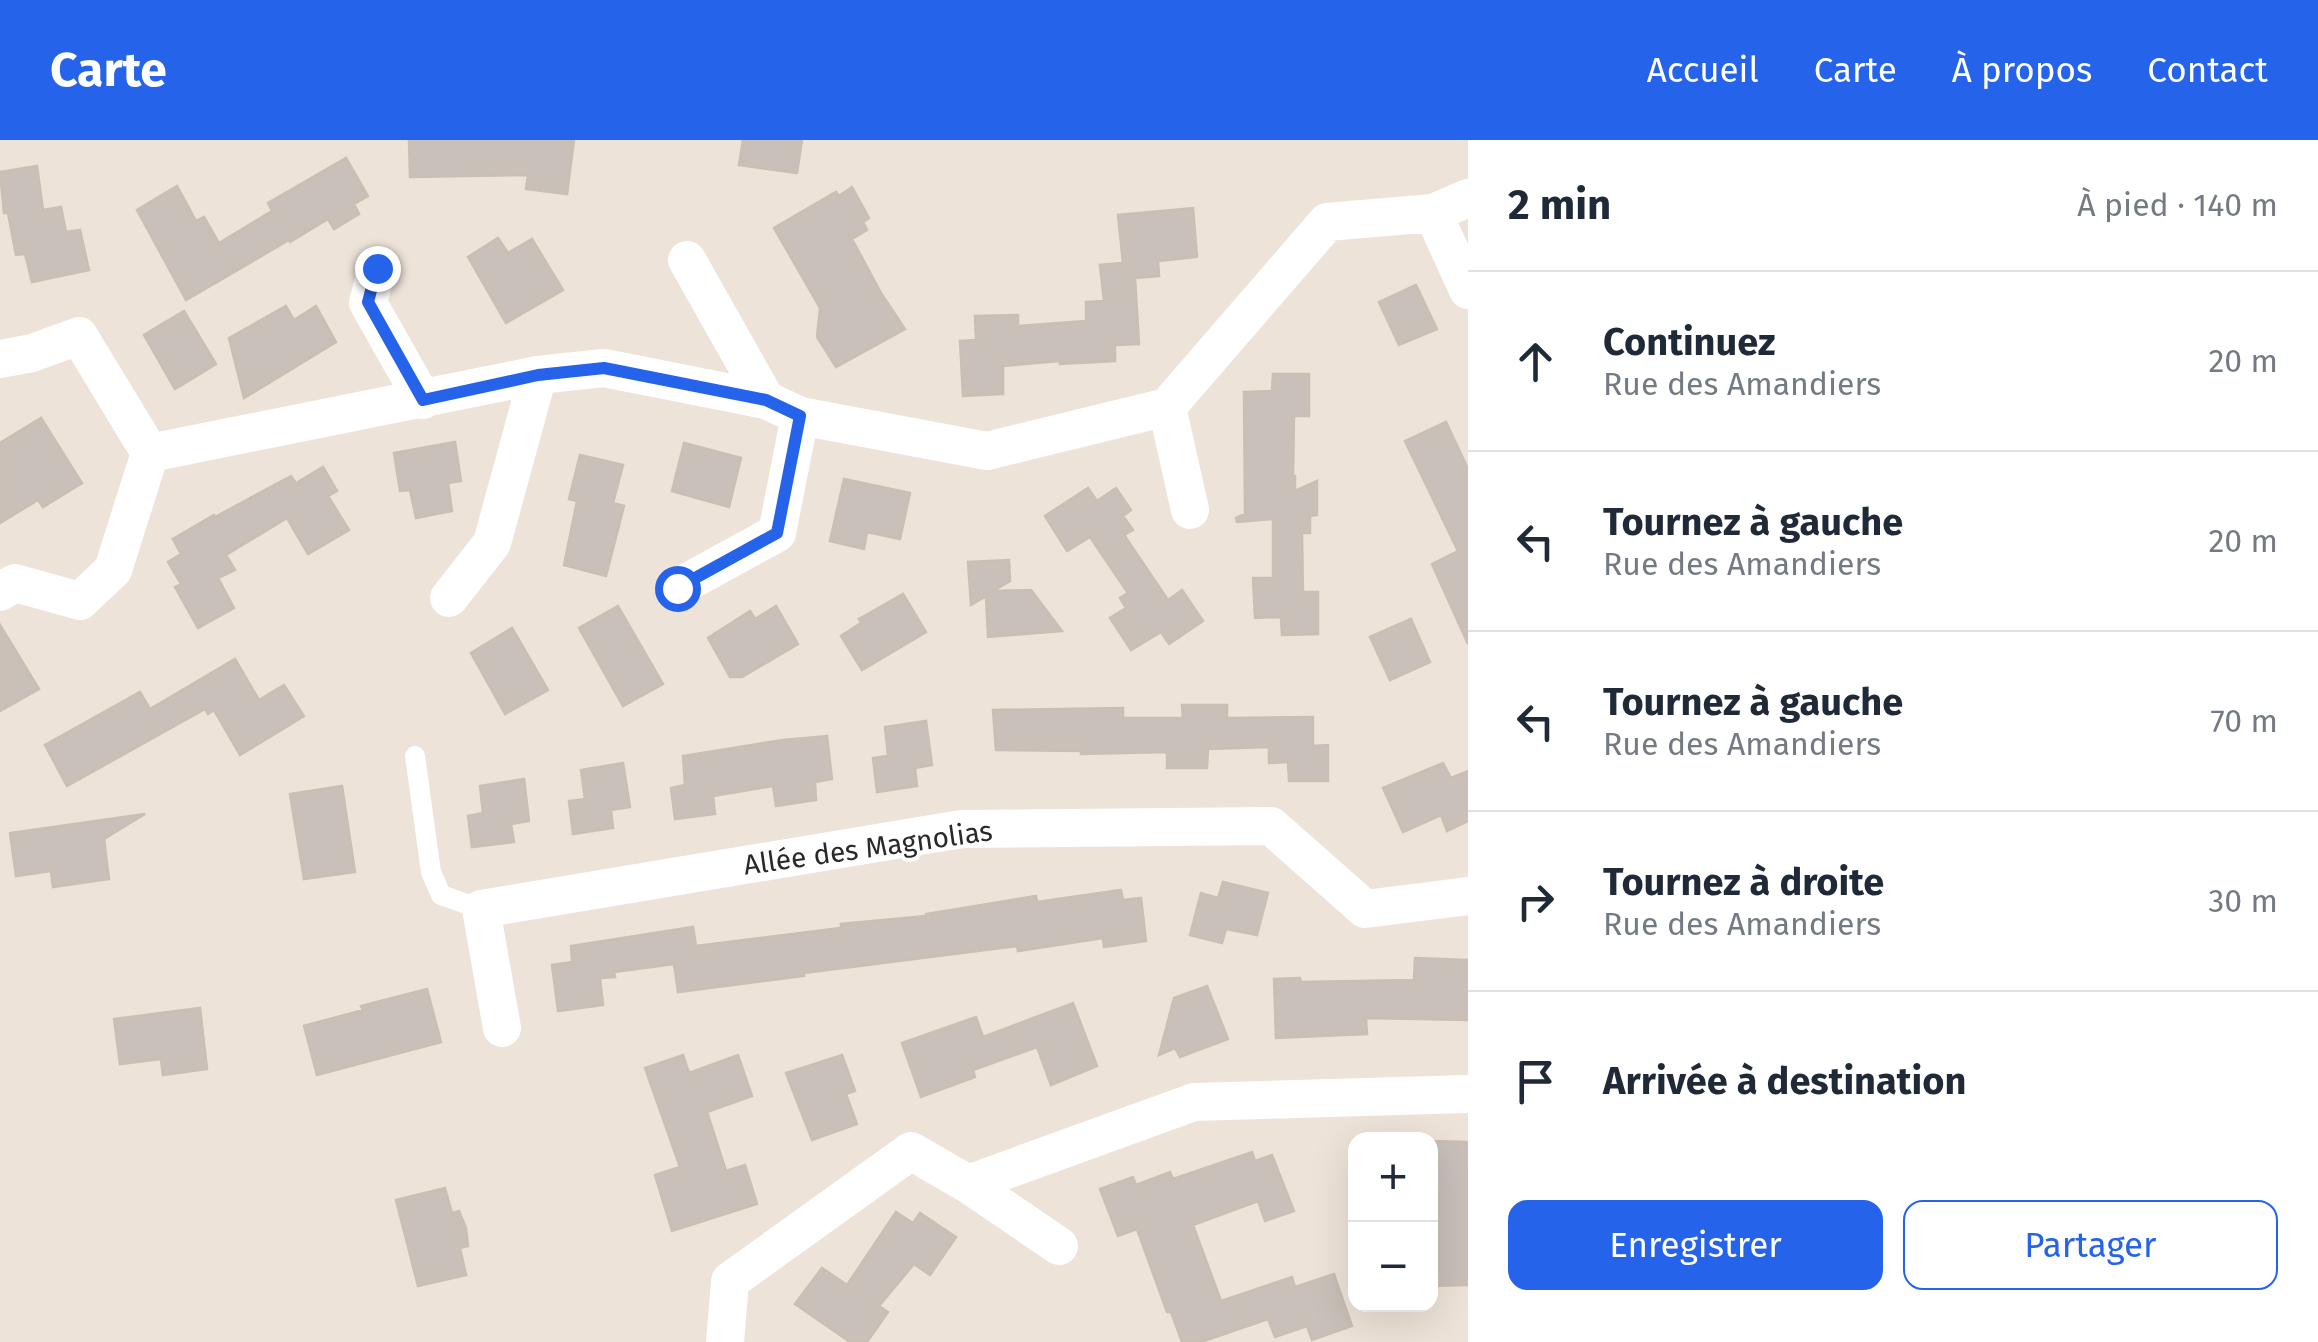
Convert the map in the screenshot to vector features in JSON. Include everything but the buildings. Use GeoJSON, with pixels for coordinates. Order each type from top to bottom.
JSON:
{"type":"FeatureCollection","features":[{"type":"Feature","properties":{"kind":"street"},"geometry":{"type":"LineString","coordinates":[[150,453],[538,375],[604,368],[988,451],[1167,408],[1326,222],[1434,213],[1468,198]]}},
{"type":"Feature","properties":{"kind":"street"},"geometry":{"type":"LineString","coordinates":[[1434,213],[1468,290]]}},
{"type":"Feature","properties":{"kind":"street"},"geometry":{"type":"LineString","coordinates":[[677,588],[777,533],[783,408],[687,260]]}},
{"type":"Feature","properties":{"kind":"street"},"geometry":{"type":"LineString","coordinates":[[377,268],[368,302],[423,400]]}},
{"type":"Feature","properties":{"kind":"street"},"geometry":{"type":"LineString","coordinates":[[0,359],[32,353],[79,336],[150,453],[113,570],[80,601],[15,584],[0,592]]}},
{"type":"Feature","properties":{"kind":"street"},"geometry":{"type":"LineString","coordinates":[[449,598],[492,543],[538,375]]}},
{"type":"Feature","properties":{"kind":"street"},"geometry":{"type":"LineString","coordinates":[[1167,408],[1190,510]]}},
{"type":"Feature","properties":{"kind":"street","name":"Allée des Magnolias"},"geometry":{"type":"LineString","coordinates":[[480,909],[961,828],[1272,826],[1365,909],[1468,896]]}},
{"type":"Feature","properties":{"kind":"street"},"geometry":{"type":"LineString","coordinates":[[480,909],[502,1028]]}},
{"type":"Feature","properties":{"kind":"street"},"geometry":{"type":"LineString","coordinates":[[968,1184],[1194,1102],[1351,1112],[1468,1094]]}},
{"type":"Feature","properties":{"kind":"street"},"geometry":{"type":"LineString","coordinates":[[724,1342],[730,1281],[911,1151],[968,1184],[1059,1246]]}},
{"type":"Feature","properties":{"kind":"lane"},"geometry":{"type":"LineString","coordinates":[[415,756],[436,884],[441,895],[480,909]]}},
{"type":"Feature","properties":{"kind":"route"},"geometry":{"type":"LineString","coordinates":[[377,268],[368,302],[423,400],[538,375],[604,368],[766,400],[800,416],[777,533],[677,588]]}}]}
